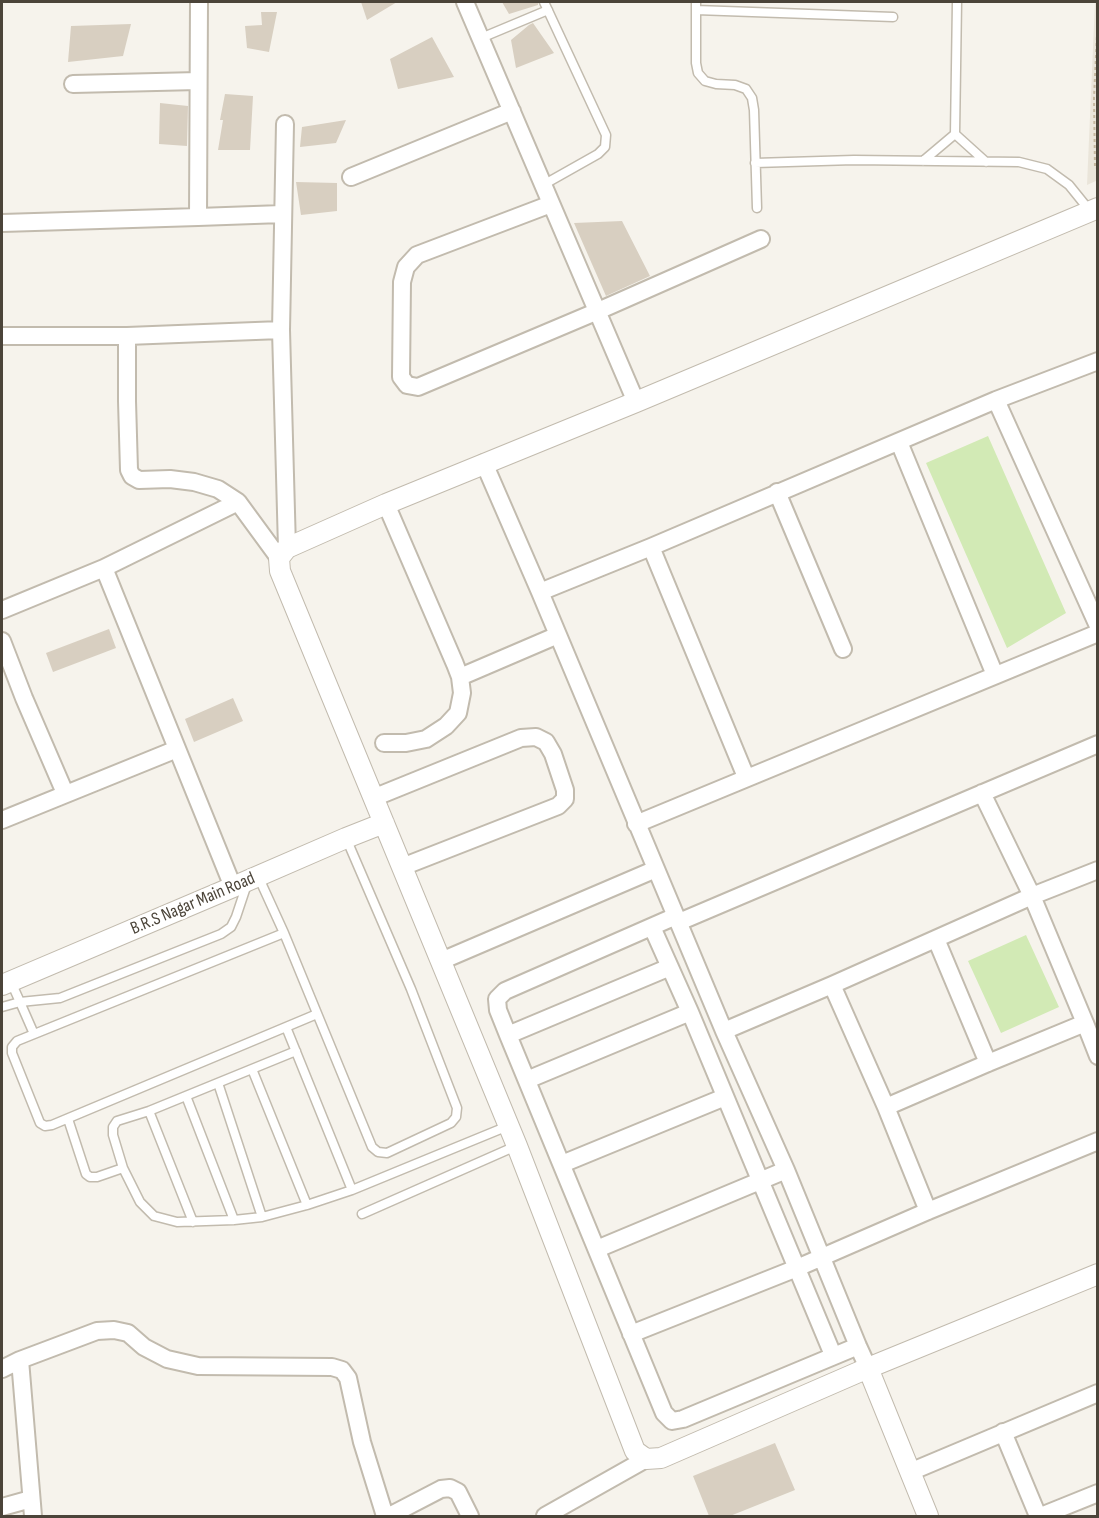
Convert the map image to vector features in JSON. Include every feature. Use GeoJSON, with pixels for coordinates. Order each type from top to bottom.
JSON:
{"type":"FeatureCollection","features":[{"type":"Feature","properties":{"kind":"street"},"geometry":{"type":"LineString","coordinates":[[198,217],[199,2]]}},
{"type":"Feature","properties":{"kind":"street"},"geometry":{"type":"LineString","coordinates":[[465,2],[636,402]]}},
{"type":"Feature","properties":{"kind":"street"},"geometry":{"type":"LineString","coordinates":[[73,84],[198,81]]}},
{"type":"Feature","properties":{"kind":"street"},"geometry":{"type":"LineString","coordinates":[[351,177],[512,111]]}},
{"type":"Feature","properties":{"kind":"street"},"geometry":{"type":"LineString","coordinates":[[285,124],[281,330],[283,553],[280,571],[517,1146],[635,1451],[646,1459]]}},
{"type":"Feature","properties":{"kind":"street"},"geometry":{"type":"LineString","coordinates":[[551,204],[417,255],[406,267],[402,282],[401,377],[407,385],[418,387],[761,239]]}},
{"type":"Feature","properties":{"kind":"street"},"geometry":{"type":"LineString","coordinates":[[283,553],[386,504],[1094,210]]}},
{"type":"Feature","properties":{"kind":"street"},"geometry":{"type":"LineString","coordinates":[[2,223],[282,214]]}},
{"type":"Feature","properties":{"kind":"street"},"geometry":{"type":"LineString","coordinates":[[2,336],[127,336],[281,330]]}},
{"type":"Feature","properties":{"kind":"street"},"geometry":{"type":"LineString","coordinates":[[127,336],[128,447],[129,470],[132,476],[139,480],[170,479],[194,482],[218,489],[238,502],[283,553]]}},
{"type":"Feature","properties":{"kind":"street"},"geometry":{"type":"LineString","coordinates":[[540,592],[996,400],[1098,360]]}},
{"type":"Feature","properties":{"kind":"street"},"geometry":{"type":"LineString","coordinates":[[996,400],[1098,626]]}},
{"type":"Feature","properties":{"kind":"street"},"geometry":{"type":"LineString","coordinates":[[899,442],[995,675]]}},
{"type":"Feature","properties":{"kind":"street"},"geometry":{"type":"LineString","coordinates":[[484,463],[724,1031],[786,1170],[928,1516]]}},
{"type":"Feature","properties":{"kind":"street"},"geometry":{"type":"LineString","coordinates":[[777,492],[843,650]]}},
{"type":"Feature","properties":{"kind":"street"},"geometry":{"type":"LineString","coordinates":[[2,610],[104,568],[238,502]]}},
{"type":"Feature","properties":{"kind":"street"},"geometry":{"type":"LineString","coordinates":[[384,743],[406,743],[426,739],[446,726],[458,713],[462,693],[460,677],[386,504]]}},
{"type":"Feature","properties":{"kind":"street"},"geometry":{"type":"LineString","coordinates":[[651,547],[746,777]]}},
{"type":"Feature","properties":{"kind":"street"},"geometry":{"type":"LineString","coordinates":[[104,568],[177,748],[247,881]]}},
{"type":"Feature","properties":{"kind":"street"},"geometry":{"type":"LineString","coordinates":[[636,824],[1098,633]]}},
{"type":"Feature","properties":{"kind":"street"},"geometry":{"type":"LineString","coordinates":[[460,677],[558,635]]}},
{"type":"Feature","properties":{"kind":"street"},"geometry":{"type":"LineString","coordinates":[[2,641],[65,793]]}},
{"type":"Feature","properties":{"kind":"street"},"geometry":{"type":"LineString","coordinates":[[373,798],[521,738],[536,737],[546,742],[553,754],[565,790],[565,800],[558,806],[402,867]]}},
{"type":"Feature","properties":{"kind":"street"},"geometry":{"type":"LineString","coordinates":[[858,1346],[683,1419],[672,1421],[664,1413],[526,1080],[498,1010],[498,999],[505,991],[652,927],[677,919],[1098,744]]}},
{"type":"Feature","properties":{"kind":"street"},"geometry":{"type":"LineString","coordinates":[[2,820],[177,748]]}},
{"type":"Feature","properties":{"kind":"street"},"geometry":{"type":"LineString","coordinates":[[982,793],[1032,896],[1098,1056]]}},
{"type":"Feature","properties":{"kind":"street","name":"B.R.S Nagar Main Road"},"geometry":{"type":"LineString","coordinates":[[6,983],[384,823]]}},
{"type":"Feature","properties":{"kind":"street"},"geometry":{"type":"LineString","coordinates":[[441,961],[656,869]]}},
{"type":"Feature","properties":{"kind":"street"},"geometry":{"type":"LineString","coordinates":[[724,1031],[1032,896],[1098,870]]}},
{"type":"Feature","properties":{"kind":"street"},"geometry":{"type":"LineString","coordinates":[[652,927],[690,1012],[833,1355]]}},
{"type":"Feature","properties":{"kind":"street"},"geometry":{"type":"LineString","coordinates":[[936,939],[988,1063]]}},
{"type":"Feature","properties":{"kind":"street"},"geometry":{"type":"LineString","coordinates":[[508,1035],[670,967]]}},
{"type":"Feature","properties":{"kind":"street"},"geometry":{"type":"LineString","coordinates":[[832,985],[886,1107],[928,1211]]}},
{"type":"Feature","properties":{"kind":"street"},"geometry":{"type":"LineString","coordinates":[[526,1080],[690,1012]]}},
{"type":"Feature","properties":{"kind":"street"},"geometry":{"type":"LineString","coordinates":[[886,1107],[1085,1023]]}},
{"type":"Feature","properties":{"kind":"street"},"geometry":{"type":"LineString","coordinates":[[562,1164],[725,1097]]}},
{"type":"Feature","properties":{"kind":"street"},"geometry":{"type":"LineString","coordinates":[[631,1334],[797,1268],[1098,1141]]}},
{"type":"Feature","properties":{"kind":"street"},"geometry":{"type":"LineString","coordinates":[[597,1249],[786,1170]]}},
{"type":"Feature","properties":{"kind":"street"},"geometry":{"type":"LineString","coordinates":[[545,1516],[646,1459],[661,1458],[868,1368],[1098,1274]]}},
{"type":"Feature","properties":{"kind":"street"},"geometry":{"type":"LineString","coordinates":[[2,1369],[97,1331],[114,1330],[128,1333],[144,1347],[167,1359],[198,1366],[332,1367],[342,1370],[348,1378],[362,1442],[387,1516],[441,1489],[450,1488],[458,1492],[470,1516]]}},
{"type":"Feature","properties":{"kind":"street"},"geometry":{"type":"LineString","coordinates":[[20,1360],[33,1516]]}},
{"type":"Feature","properties":{"kind":"street"},"geometry":{"type":"LineString","coordinates":[[910,1472],[1098,1393]]}},
{"type":"Feature","properties":{"kind":"street"},"geometry":{"type":"LineString","coordinates":[[1003,1432],[1040,1516],[1098,1493]]}},
{"type":"Feature","properties":{"kind":"street"},"geometry":{"type":"LineString","coordinates":[[2,1507],[31,1499]]}},
{"type":"Feature","properties":{"kind":"lane"},"geometry":{"type":"LineString","coordinates":[[543,185],[598,154],[605,147],[606,135],[544,2]]}},
{"type":"Feature","properties":{"kind":"lane"},"geometry":{"type":"LineString","coordinates":[[957,2],[955,134],[986,162]]}},
{"type":"Feature","properties":{"kind":"lane"},"geometry":{"type":"LineString","coordinates":[[757,208],[752,98],[746,89],[735,85],[705,81],[698,73],[696,6],[893,16]]}},
{"type":"Feature","properties":{"kind":"lane"},"geometry":{"type":"LineString","coordinates":[[481,38],[548,10]]}},
{"type":"Feature","properties":{"kind":"lane"},"geometry":{"type":"LineString","coordinates":[[922,161],[955,134]]}},
{"type":"Feature","properties":{"kind":"lane"},"geometry":{"type":"LineString","coordinates":[[755,163],[854,160],[1019,162],[1047,169],[1069,185],[1094,210]]}},
{"type":"Feature","properties":{"kind":"lane"},"geometry":{"type":"LineString","coordinates":[[247,881],[284,933],[372,1148],[378,1152],[387,1153],[451,1123],[456,1118],[457,1108],[411,989],[346,838]]}},
{"type":"Feature","properties":{"kind":"lane"},"geometry":{"type":"LineString","coordinates":[[2,1007],[20,1002],[60,998],[221,934],[231,927],[237,917],[247,881]]}},
{"type":"Feature","properties":{"kind":"lane"},"geometry":{"type":"LineString","coordinates":[[284,933],[17,1041],[12,1047],[12,1053],[40,1123],[45,1126],[68,1119],[316,1014]]}},
{"type":"Feature","properties":{"kind":"lane"},"geometry":{"type":"LineString","coordinates":[[6,983],[20,1002],[34,1034]]}},
{"type":"Feature","properties":{"kind":"lane"},"geometry":{"type":"LineString","coordinates":[[286,1027],[352,1191]]}},
{"type":"Feature","properties":{"kind":"lane"},"geometry":{"type":"LineString","coordinates":[[296,1051],[149,1111],[117,1121],[112,1135],[123,1168],[140,1202],[154,1216],[177,1222],[262,1217],[352,1191],[508,1126]]}},
{"type":"Feature","properties":{"kind":"lane"},"geometry":{"type":"LineString","coordinates":[[252,1069],[307,1205]]}},
{"type":"Feature","properties":{"kind":"lane"},"geometry":{"type":"LineString","coordinates":[[218,1083],[262,1217]]}},
{"type":"Feature","properties":{"kind":"lane"},"geometry":{"type":"LineString","coordinates":[[186,1096],[234,1220]]}},
{"type":"Feature","properties":{"kind":"lane"},"geometry":{"type":"LineString","coordinates":[[149,1111],[193,1222]]}},
{"type":"Feature","properties":{"kind":"lane"},"geometry":{"type":"LineString","coordinates":[[68,1119],[86,1174],[90,1177],[97,1177],[123,1168]]}},
{"type":"Feature","properties":{"kind":"lane"},"geometry":{"type":"LineString","coordinates":[[362,1214],[517,1146]]}},
{"type":"Feature","properties":{"kind":"path"},"geometry":{"type":"LineString","coordinates":[[1098,13],[1094,98],[1095,168],[1098,168]]}},
{"type":"Feature","properties":{"kind":"path"},"geometry":{"type":"LineString","coordinates":[[1098,89],[1094,98],[1098,108]]}},
{"type":"Feature","properties":{"kind":"shaded area"},"geometry":{"type":"Polygon","coordinates":[[[1095,2],[1098,2],[1098,180],[1087,185],[1095,2]]]}},
{"type":"Feature","properties":{"kind":"green space"},"geometry":{"type":"Polygon","coordinates":[[[988,436],[1066,613],[1007,648],[926,463],[988,436]]]}},
{"type":"Feature","properties":{"kind":"green space"},"geometry":{"type":"Polygon","coordinates":[[[1026,935],[1059,1007],[1001,1033],[968,961],[1026,935]]]}},
{"type":"Feature","properties":{"kind":"building"},"geometry":{"type":"Polygon","coordinates":[[[361,2],[397,2],[367,20],[361,2]]]}},
{"type":"Feature","properties":{"kind":"building"},"geometry":{"type":"Polygon","coordinates":[[[502,2],[538,2],[538,5],[509,14],[502,2]]]}},
{"type":"Feature","properties":{"kind":"building"},"geometry":{"type":"Polygon","coordinates":[[[261,12],[277,12],[269,52],[247,48],[245,26],[262,25],[261,12]]]}},
{"type":"Feature","properties":{"kind":"building"},"geometry":{"type":"Polygon","coordinates":[[[533,23],[554,53],[516,68],[511,40],[533,23]]]}},
{"type":"Feature","properties":{"kind":"building"},"geometry":{"type":"Polygon","coordinates":[[[131,24],[123,56],[68,62],[71,26],[131,24]]]}},
{"type":"Feature","properties":{"kind":"building"},"geometry":{"type":"Polygon","coordinates":[[[432,37],[454,77],[398,89],[390,59],[432,37]]]}},
{"type":"Feature","properties":{"kind":"building"},"geometry":{"type":"Polygon","coordinates":[[[225,94],[253,96],[250,150],[218,150],[225,94]]]}},
{"type":"Feature","properties":{"kind":"building"},"geometry":{"type":"Polygon","coordinates":[[[160,103],[188,106],[187,146],[159,144],[160,103]]]}},
{"type":"Feature","properties":{"kind":"building"},"geometry":{"type":"Polygon","coordinates":[[[346,120],[336,143],[300,147],[302,127],[346,120]]]}},
{"type":"Feature","properties":{"kind":"building"},"geometry":{"type":"Polygon","coordinates":[[[296,182],[337,183],[337,211],[301,215],[296,182]]]}},
{"type":"Feature","properties":{"kind":"building"},"geometry":{"type":"Polygon","coordinates":[[[622,221],[650,276],[606,296],[574,223],[622,221]]]}},
{"type":"Feature","properties":{"kind":"building"},"geometry":{"type":"Polygon","coordinates":[[[109,629],[116,648],[53,672],[46,653],[109,629]]]}},
{"type":"Feature","properties":{"kind":"building"},"geometry":{"type":"Polygon","coordinates":[[[233,698],[243,721],[194,742],[185,719],[233,698]]]}},
{"type":"Feature","properties":{"kind":"building"},"geometry":{"type":"Polygon","coordinates":[[[775,1443],[795,1490],[730,1516],[709,1516],[693,1476],[775,1443]]]}}]}
